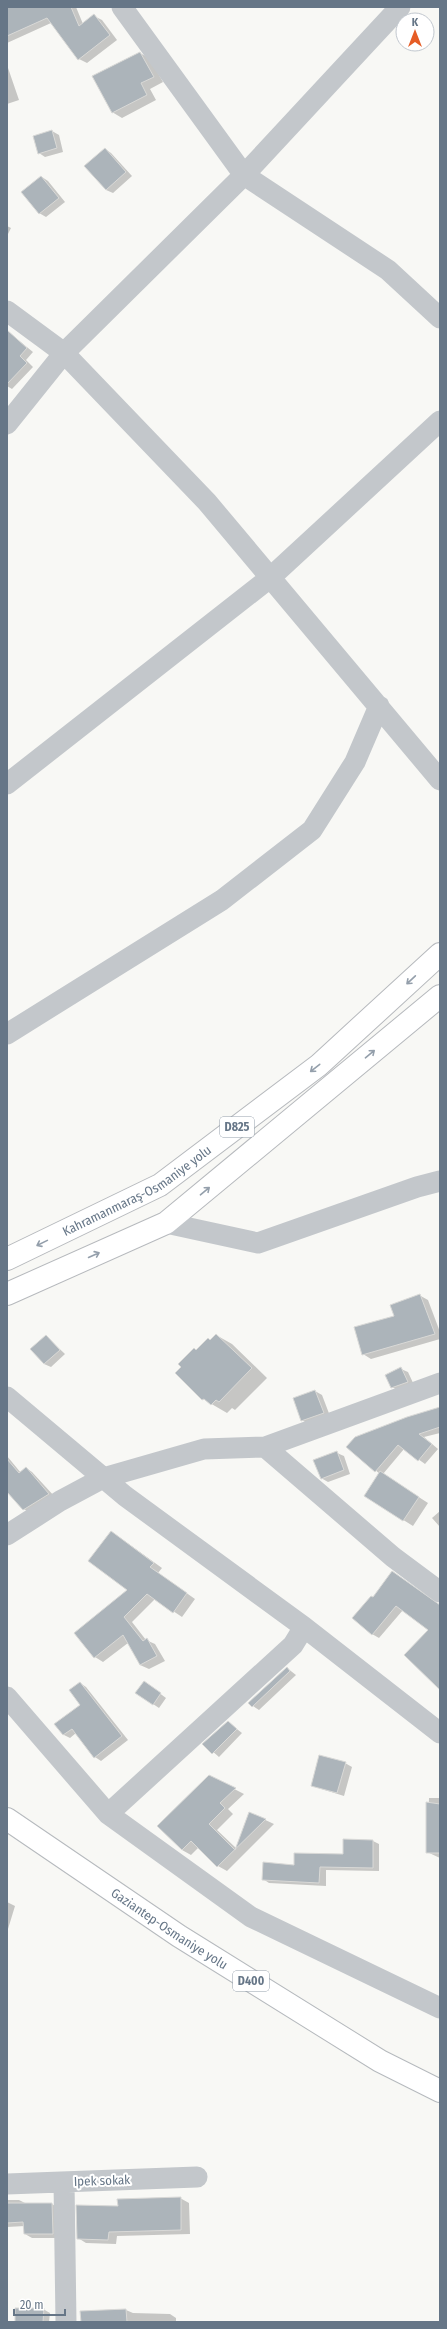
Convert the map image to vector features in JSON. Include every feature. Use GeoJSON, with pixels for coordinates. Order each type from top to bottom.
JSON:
{"type":"FeatureCollection","features":[{"type":"Feature","properties":{"kind":"main road","name":"Kahramanmaraş-Osmaniye yolu"},"geometry":{"type":"LineString","coordinates":[[7,1259],[160,1185],[319,1065],[440,954]]}},
{"type":"Feature","properties":{"kind":"main road","name":"D825"},"geometry":{"type":"LineString","coordinates":[[7,1294],[166,1224],[440,996]]}},
{"type":"Feature","properties":{"kind":"main road","name":"Gaziantep-Osmaniye yolu"},"geometry":{"type":"LineString","coordinates":[[7,1819],[179,1936],[380,2061],[440,2091]]}},
{"type":"Feature","properties":{"kind":"street"},"geometry":{"type":"LineString","coordinates":[[122,7],[244,175],[388,270],[440,318]]}},
{"type":"Feature","properties":{"kind":"street"},"geometry":{"type":"LineString","coordinates":[[7,424],[64,353],[244,175],[400,7]]}},
{"type":"Feature","properties":{"kind":"street"},"geometry":{"type":"LineString","coordinates":[[7,311],[64,353],[207,502],[440,780]]}},
{"type":"Feature","properties":{"kind":"street"},"geometry":{"type":"LineString","coordinates":[[7,784],[271,577],[440,421]]}},
{"type":"Feature","properties":{"kind":"street"},"geometry":{"type":"LineString","coordinates":[[7,1034],[222,900],[312,830],[355,762],[379,706]]}},
{"type":"Feature","properties":{"kind":"street"},"geometry":{"type":"LineString","coordinates":[[166,1224],[258,1243],[417,1187],[440,1181]]}},
{"type":"Feature","properties":{"kind":"street"},"geometry":{"type":"LineString","coordinates":[[7,1535],[60,1501],[103,1478],[204,1449],[265,1447],[440,1383]]}},
{"type":"Feature","properties":{"kind":"street"},"geometry":{"type":"LineString","coordinates":[[7,1397],[103,1478],[304,1627],[440,1733]]}},
{"type":"Feature","properties":{"kind":"street"},"geometry":{"type":"LineString","coordinates":[[265,1447],[393,1557],[440,1592]]}},
{"type":"Feature","properties":{"kind":"street"},"geometry":{"type":"LineString","coordinates":[[108,1814],[293,1645],[304,1627]]}},
{"type":"Feature","properties":{"kind":"street"},"geometry":{"type":"LineString","coordinates":[[7,1697],[108,1814],[251,1917],[440,2008]]}},
{"type":"Feature","properties":{"kind":"street","name":"Ipek sokak"},"geometry":{"type":"LineString","coordinates":[[7,2184],[197,2177]]}},
{"type":"Feature","properties":{"kind":"street"},"geometry":{"type":"LineString","coordinates":[[64,2182],[66,2322]]}},
{"type":"Feature","properties":{"kind":"building"},"geometry":{"type":"Polygon","coordinates":[[[7,7],[71,7],[79,26],[94,14],[110,35],[78,60],[47,18],[7,36],[7,7]]]}},
{"type":"Feature","properties":{"kind":"building"},"geometry":{"type":"Polygon","coordinates":[[[140,52],[154,77],[141,83],[147,95],[112,113],[92,76],[140,52]]]}},
{"type":"Feature","properties":{"kind":"building"},"geometry":{"type":"Polygon","coordinates":[[[52,130],[57,148],[38,154],[33,136],[52,130]]]}},
{"type":"Feature","properties":{"kind":"building"},"geometry":{"type":"Polygon","coordinates":[[[105,148],[126,172],[106,190],[84,166],[105,148]]]}},
{"type":"Feature","properties":{"kind":"building"},"geometry":{"type":"Polygon","coordinates":[[[41,176],[59,198],[39,214],[21,192],[41,176]]]}},
{"type":"Feature","properties":{"kind":"building"},"geometry":{"type":"Polygon","coordinates":[[[7,330],[27,348],[20,356],[27,363],[7,384],[7,330]]]}},
{"type":"Feature","properties":{"kind":"building"},"geometry":{"type":"Polygon","coordinates":[[[420,1294],[435,1334],[362,1355],[354,1327],[394,1316],[390,1305],[420,1294]]]}},
{"type":"Feature","properties":{"kind":"building"},"geometry":{"type":"Polygon","coordinates":[[[216,1334],[252,1368],[219,1402],[216,1400],[211,1405],[204,1399],[202,1400],[175,1373],[181,1367],[178,1364],[194,1348],[196,1350],[208,1338],[210,1340],[216,1334]]]}},
{"type":"Feature","properties":{"kind":"building"},"geometry":{"type":"Polygon","coordinates":[[[46,1335],[60,1350],[44,1364],[30,1349],[46,1335]]]}},
{"type":"Feature","properties":{"kind":"building"},"geometry":{"type":"Polygon","coordinates":[[[401,1367],[408,1382],[391,1388],[385,1375],[401,1367]]]}},
{"type":"Feature","properties":{"kind":"building"},"geometry":{"type":"Polygon","coordinates":[[[315,1390],[324,1413],[301,1421],[293,1398],[315,1390]]]}},
{"type":"Feature","properties":{"kind":"building"},"geometry":{"type":"Polygon","coordinates":[[[440,1407],[440,1427],[419,1434],[432,1444],[418,1461],[398,1445],[375,1472],[346,1447],[355,1437],[407,1417],[440,1407]]]}},
{"type":"Feature","properties":{"kind":"building"},"geometry":{"type":"Polygon","coordinates":[[[337,1451],[344,1470],[321,1479],[313,1460],[337,1451]]]}},
{"type":"Feature","properties":{"kind":"building"},"geometry":{"type":"Polygon","coordinates":[[[7,1459],[19,1473],[26,1467],[49,1494],[23,1510],[7,1492],[7,1459]]]}},
{"type":"Feature","properties":{"kind":"building"},"geometry":{"type":"Polygon","coordinates":[[[380,1471],[419,1497],[403,1521],[364,1496],[380,1471]]]}},
{"type":"Feature","properties":{"kind":"building"},"geometry":{"type":"Polygon","coordinates":[[[111,1531],[154,1563],[150,1567],[187,1593],[173,1613],[147,1594],[124,1617],[143,1641],[147,1638],[157,1656],[140,1665],[123,1635],[94,1658],[74,1633],[127,1590],[88,1561],[111,1531]]]}},
{"type":"Feature","properties":{"kind":"building"},"geometry":{"type":"Polygon","coordinates":[[[392,1571],[440,1605],[440,1690],[404,1655],[428,1630],[396,1606],[372,1635],[352,1618],[371,1596],[373,1597],[392,1571]]]}},
{"type":"Feature","properties":{"kind":"building"},"geometry":{"type":"Polygon","coordinates":[[[287,1667],[290,1671],[252,1707],[248,1703],[287,1667]]]}},
{"type":"Feature","properties":{"kind":"building"},"geometry":{"type":"Polygon","coordinates":[[[144,1681],[161,1693],[153,1705],[135,1693],[144,1681]]]}},
{"type":"Feature","properties":{"kind":"building"},"geometry":{"type":"Polygon","coordinates":[[[80,1682],[122,1736],[94,1758],[72,1729],[63,1735],[54,1724],[80,1705],[69,1690],[80,1682]]]}},
{"type":"Feature","properties":{"kind":"building"},"geometry":{"type":"Polygon","coordinates":[[[228,1721],[237,1729],[212,1754],[202,1744],[228,1721]]]}},
{"type":"Feature","properties":{"kind":"building"},"geometry":{"type":"Polygon","coordinates":[[[319,1755],[346,1762],[337,1793],[311,1786],[319,1755]]]}},
{"type":"Feature","properties":{"kind":"building"},"geometry":{"type":"Polygon","coordinates":[[[209,1775],[236,1788],[220,1803],[225,1808],[209,1824],[235,1850],[217,1867],[191,1841],[182,1850],[157,1826],[209,1775]]]}},
{"type":"Feature","properties":{"kind":"building"},"geometry":{"type":"Polygon","coordinates":[[[426,1802],[440,1804],[440,1853],[426,1853],[426,1802]]]}},
{"type":"Feature","properties":{"kind":"building"},"geometry":{"type":"Polygon","coordinates":[[[249,1812],[266,1819],[235,1849],[249,1812]]]}},
{"type":"Feature","properties":{"kind":"building"},"geometry":{"type":"Polygon","coordinates":[[[343,1839],[373,1840],[373,1868],[320,1867],[319,1883],[262,1880],[263,1862],[294,1865],[294,1853],[343,1854],[343,1839]]]}},
{"type":"Feature","properties":{"kind":"building"},"geometry":{"type":"Polygon","coordinates":[[[181,2197],[181,2230],[109,2232],[108,2240],[77,2239],[76,2205],[118,2206],[117,2199],[181,2197]]]}},
{"type":"Feature","properties":{"kind":"building"},"geometry":{"type":"Polygon","coordinates":[[[7,2203],[52,2203],[53,2234],[24,2234],[23,2222],[7,2223],[7,2203]]]}},
{"type":"Feature","properties":{"kind":"building"},"geometry":{"type":"Polygon","coordinates":[[[15,2308],[44,2308],[43,2322],[15,2322],[15,2308]]]}},
{"type":"Feature","properties":{"kind":"building"},"geometry":{"type":"Polygon","coordinates":[[[126,2309],[127,2322],[81,2322],[80,2311],[126,2309]]]}}]}
